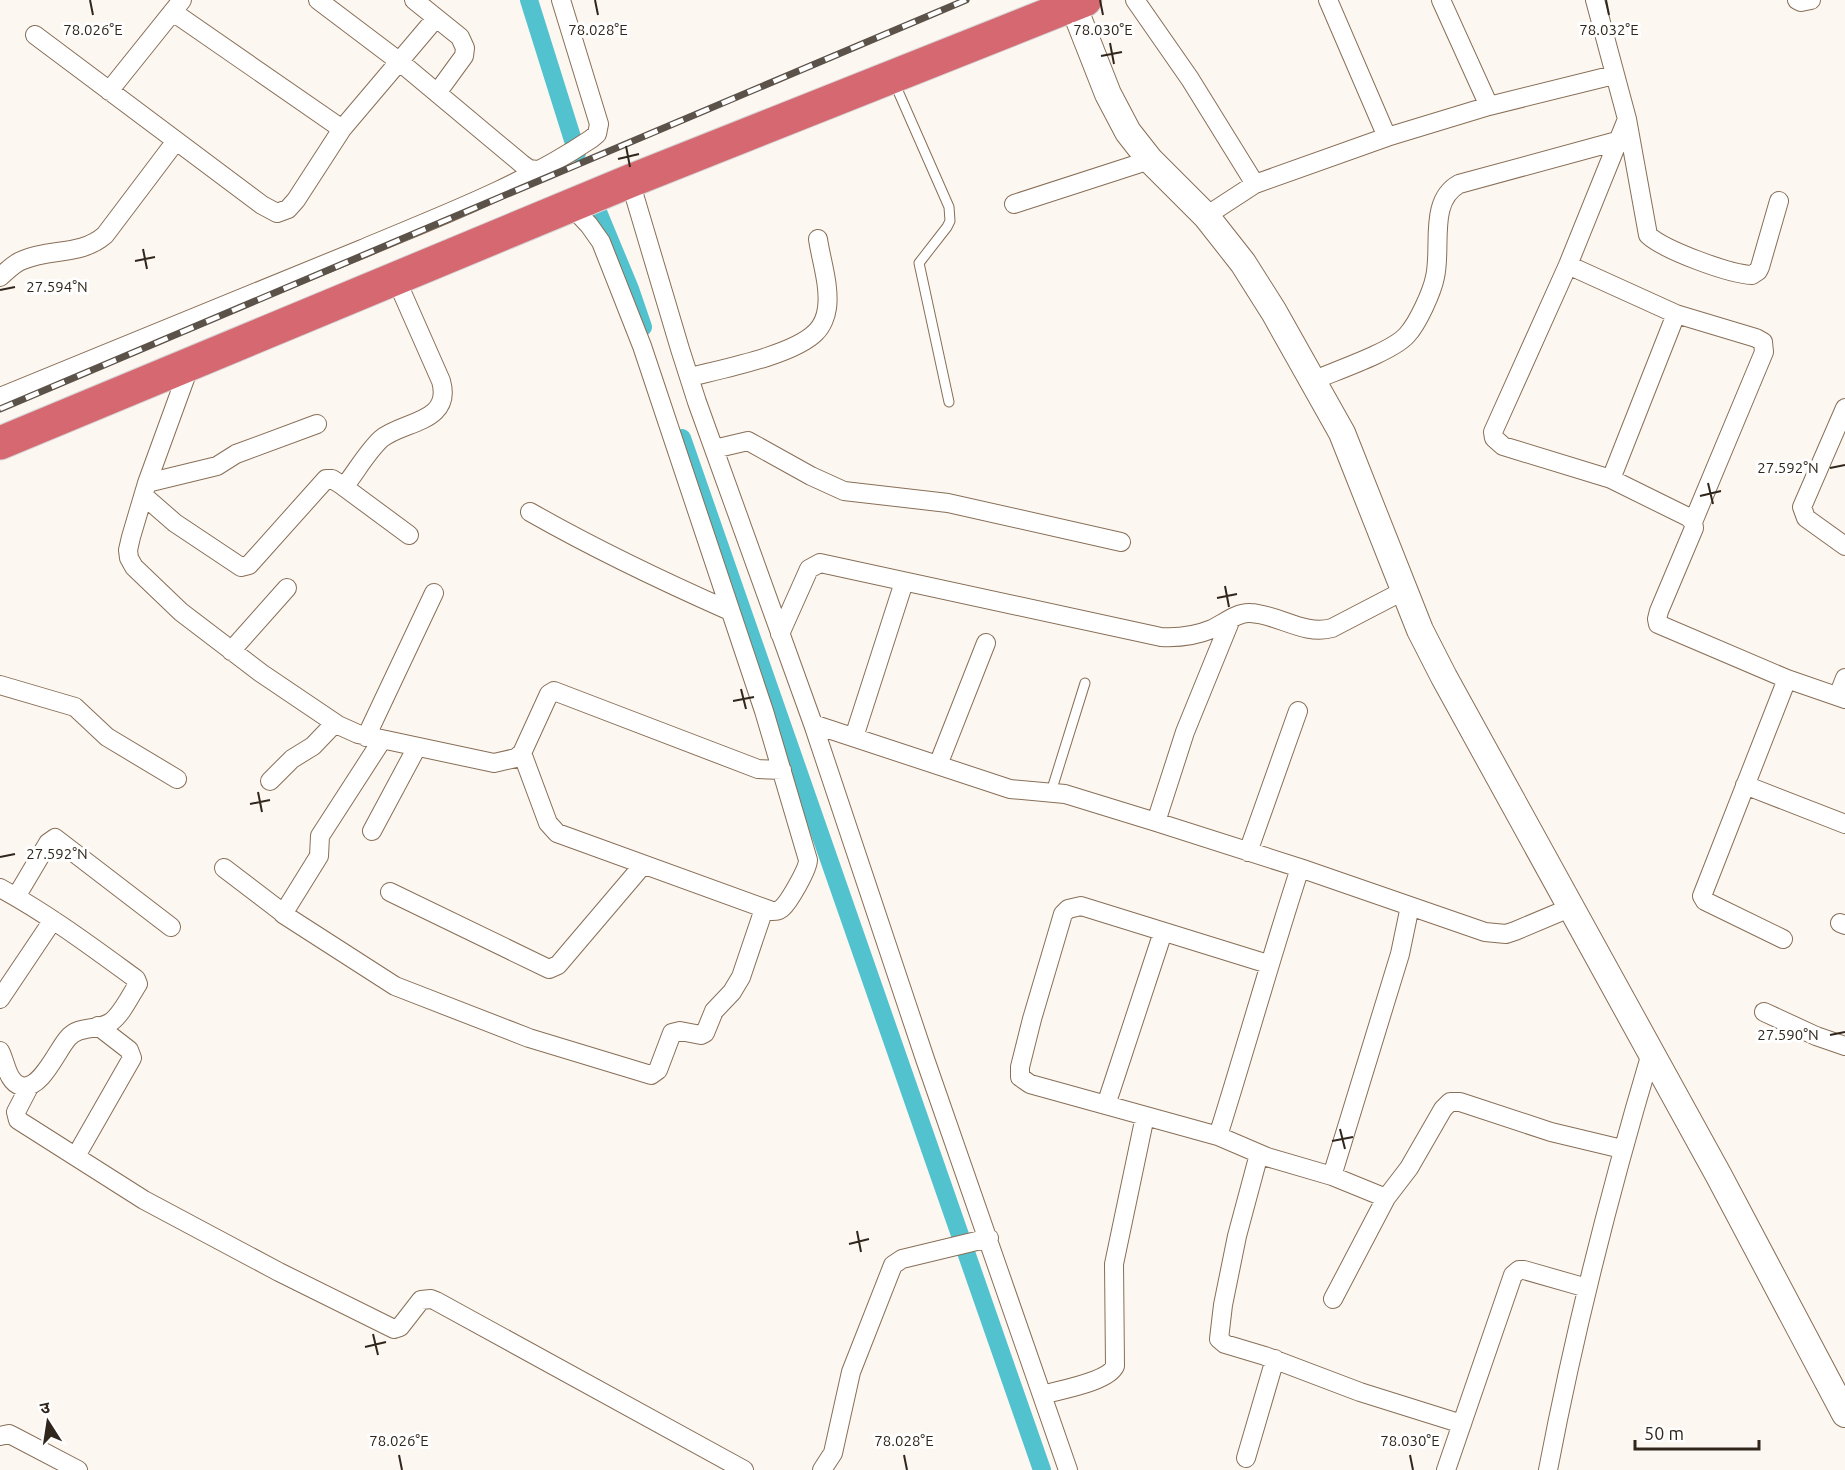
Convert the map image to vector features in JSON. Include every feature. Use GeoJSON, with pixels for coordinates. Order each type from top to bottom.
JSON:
{"type":"FeatureCollection","features":[{"type":"Feature","properties":{"kind":"highway"},"geometry":{"type":"LineString","coordinates":[[0,442],[596,195],[1079,2]]}},
{"type":"Feature","properties":{"kind":"street"},"geometry":{"type":"LineString","coordinates":[[318,0],[400,62],[522,164],[537,171]]}},
{"type":"Feature","properties":{"kind":"street"},"geometry":{"type":"LineString","coordinates":[[414,0],[460,37],[465,48],[464,56],[437,93]]}},
{"type":"Feature","properties":{"kind":"street"},"geometry":{"type":"LineString","coordinates":[[0,396],[463,207],[537,171],[591,139],[597,134],[599,124],[561,0]]}},
{"type":"Feature","properties":{"kind":"street"},"geometry":{"type":"LineString","coordinates":[[1135,0],[1190,79],[1255,184]]}},
{"type":"Feature","properties":{"kind":"street"},"geometry":{"type":"LineString","coordinates":[[1328,0],[1387,137]]}},
{"type":"Feature","properties":{"kind":"street"},"geometry":{"type":"LineString","coordinates":[[1441,0],[1489,106]]}},
{"type":"Feature","properties":{"kind":"street"},"geometry":{"type":"LineString","coordinates":[[1595,0],[1627,119],[1648,235],[1710,265],[1755,274],[1760,267],[1779,201]]}},
{"type":"Feature","properties":{"kind":"street"},"geometry":{"type":"LineString","coordinates":[[1797,0],[1801,2],[1810,0]]}},
{"type":"Feature","properties":{"kind":"street"},"geometry":{"type":"LineString","coordinates":[[1079,2],[1116,112],[1128,132],[1150,160],[1206,216],[1243,263],[1274,312],[1342,433],[1420,630],[1444,677],[1841,1399]]}},
{"type":"Feature","properties":{"kind":"street"},"geometry":{"type":"LineString","coordinates":[[109,91],[177,6],[342,129]]}},
{"type":"Feature","properties":{"kind":"street"},"geometry":{"type":"LineString","coordinates":[[35,35],[262,205],[277,213],[288,209],[296,200],[342,129],[436,18]]}},
{"type":"Feature","properties":{"kind":"street"},"geometry":{"type":"LineString","coordinates":[[1206,216],[1255,184],[1387,137],[1489,106],[1614,75]]}},
{"type":"Feature","properties":{"kind":"street"},"geometry":{"type":"LineString","coordinates":[[1627,119],[1568,265],[1493,432],[1494,438],[1503,446],[1611,479],[1688,517],[1693,522]]}},
{"type":"Feature","properties":{"kind":"street"},"geometry":{"type":"LineString","coordinates":[[0,277],[26,258],[72,251],[97,241],[105,235],[176,141]]}},
{"type":"Feature","properties":{"kind":"street"},"geometry":{"type":"LineString","coordinates":[[1312,381],[1390,348],[1408,334],[1435,280],[1440,208],[1449,190],[1459,184],[1617,141]]}},
{"type":"Feature","properties":{"kind":"street"},"geometry":{"type":"LineString","coordinates":[[1014,204],[1150,160]]}},
{"type":"Feature","properties":{"kind":"street"},"geometry":{"type":"LineString","coordinates":[[596,195],[680,349],[813,724],[985,1238],[1068,1470]]}},
{"type":"Feature","properties":{"kind":"street"},"geometry":{"type":"LineString","coordinates":[[522,753],[552,828],[557,833],[764,909],[777,911],[784,907],[808,863],[782,770],[638,336],[601,242],[589,225],[596,195]]}},
{"type":"Feature","properties":{"kind":"street"},"geometry":{"type":"LineString","coordinates":[[690,377],[766,357],[801,343],[815,333],[824,321],[828,307],[828,294],[818,239]]}},
{"type":"Feature","properties":{"kind":"street"},"geometry":{"type":"LineString","coordinates":[[1568,265],[1676,314],[1756,338],[1763,342],[1764,346],[1764,352],[1693,522],[1694,528],[1659,611],[1657,622],[1661,627],[1787,679],[1841,698],[1845,678]]}},
{"type":"Feature","properties":{"kind":"street"},"geometry":{"type":"LineString","coordinates":[[344,487],[384,437],[427,417],[437,410],[441,403],[443,388],[441,381],[396,279]]}},
{"type":"Feature","properties":{"kind":"street"},"geometry":{"type":"LineString","coordinates":[[1611,479],[1676,314]]}},
{"type":"Feature","properties":{"kind":"street"},"geometry":{"type":"LineString","coordinates":[[190,365],[145,490],[131,537],[129,558],[134,567],[181,612],[231,651],[335,723],[374,738],[494,763],[507,762],[522,753],[549,694],[554,691],[759,769],[782,770]]}},
{"type":"Feature","properties":{"kind":"street"},"geometry":{"type":"LineString","coordinates":[[1845,408],[1841,429],[1802,507],[1806,518],[1845,546]]}},
{"type":"Feature","properties":{"kind":"street"},"geometry":{"type":"LineString","coordinates":[[145,490],[217,466],[236,454],[317,424]]}},
{"type":"Feature","properties":{"kind":"street"},"geometry":{"type":"LineString","coordinates":[[714,449],[748,441],[811,476],[844,491],[948,503],[1121,542]]}},
{"type":"Feature","properties":{"kind":"street"},"geometry":{"type":"LineString","coordinates":[[145,490],[175,523],[241,567],[249,565],[326,479],[332,479],[344,487],[409,536]]}},
{"type":"Feature","properties":{"kind":"street"},"geometry":{"type":"LineString","coordinates":[[530,512],[616,558],[730,611]]}},
{"type":"Feature","properties":{"kind":"street"},"geometry":{"type":"LineString","coordinates":[[780,634],[809,569],[814,565],[824,564],[1161,637],[1177,638],[1196,634],[1240,615],[1251,613],[1311,629],[1324,630],[1405,590]]}},
{"type":"Feature","properties":{"kind":"street"},"geometry":{"type":"LineString","coordinates":[[854,737],[904,582]]}},
{"type":"Feature","properties":{"kind":"street"},"geometry":{"type":"LineString","coordinates":[[231,651],[287,588]]}},
{"type":"Feature","properties":{"kind":"street"},"geometry":{"type":"LineString","coordinates":[[283,913],[319,856],[320,836],[374,738],[434,593]]}},
{"type":"Feature","properties":{"kind":"street"},"geometry":{"type":"LineString","coordinates":[[1156,822],[1185,732],[1231,619]]}},
{"type":"Feature","properties":{"kind":"street"},"geometry":{"type":"LineString","coordinates":[[938,765],[986,643]]}},
{"type":"Feature","properties":{"kind":"street"},"geometry":{"type":"LineString","coordinates":[[1783,939],[1705,901],[1702,896],[1787,679]]}},
{"type":"Feature","properties":{"kind":"street"},"geometry":{"type":"LineString","coordinates":[[0,685],[75,707],[107,737],[177,779]]}},
{"type":"Feature","properties":{"kind":"street"},"geometry":{"type":"LineString","coordinates":[[1248,852],[1298,711]]}},
{"type":"Feature","properties":{"kind":"street"},"geometry":{"type":"LineString","coordinates":[[270,781],[292,759],[322,739],[335,723]]}},
{"type":"Feature","properties":{"kind":"street"},"geometry":{"type":"LineString","coordinates":[[813,724],[1010,789],[1065,794],[1156,822],[1300,868],[1485,932],[1506,934],[1572,907]]}},
{"type":"Feature","properties":{"kind":"street"},"geometry":{"type":"LineString","coordinates":[[372,831],[417,747]]}},
{"type":"Feature","properties":{"kind":"street"},"geometry":{"type":"LineString","coordinates":[[1745,785],[1845,824]]}},
{"type":"Feature","properties":{"kind":"street"},"geometry":{"type":"LineString","coordinates":[[171,927],[55,838],[48,843],[8,892],[53,920],[138,981],[114,1019],[105,1025],[80,1030],[69,1037],[42,1076],[30,1085],[16,1112],[16,1118],[144,1200],[386,1326],[394,1329],[400,1327],[421,1300],[431,1299],[744,1470]]}},
{"type":"Feature","properties":{"kind":"street"},"geometry":{"type":"LineString","coordinates":[[390,892],[549,969],[558,965],[642,865]]}},
{"type":"Feature","properties":{"kind":"street"},"geometry":{"type":"LineString","coordinates":[[224,868],[283,913],[285,917],[395,986],[529,1038],[651,1075],[658,1070],[672,1033],[680,1031],[701,1035],[705,1033],[714,1011],[732,992],[741,977],[764,909]]}},
{"type":"Feature","properties":{"kind":"street"},"geometry":{"type":"LineString","coordinates":[[1218,1136],[1258,1007],[1268,964],[1300,868]]}},
{"type":"Feature","properties":{"kind":"street"},"geometry":{"type":"LineString","coordinates":[[1268,964],[1081,906],[1068,909],[1063,914],[1032,1019],[1020,1067],[1020,1077],[1030,1084],[1218,1136],[1259,1154],[1332,1176],[1386,1198]]}},
{"type":"Feature","properties":{"kind":"street"},"geometry":{"type":"LineString","coordinates":[[1332,1176],[1400,954],[1410,906]]}},
{"type":"Feature","properties":{"kind":"street"},"geometry":{"type":"LineString","coordinates":[[0,999],[53,920]]}},
{"type":"Feature","properties":{"kind":"street"},"geometry":{"type":"LineString","coordinates":[[1106,1105],[1163,932]]}},
{"type":"Feature","properties":{"kind":"street"},"geometry":{"type":"LineString","coordinates":[[1764,1012],[1816,1036],[1845,1046]]}},
{"type":"Feature","properties":{"kind":"street"},"geometry":{"type":"LineString","coordinates":[[76,1156],[131,1061],[129,1050],[98,1026]]}},
{"type":"Feature","properties":{"kind":"street"},"geometry":{"type":"LineString","coordinates":[[0,1051],[14,1082],[23,1086],[30,1085]]}},
{"type":"Feature","properties":{"kind":"street"},"geometry":{"type":"LineString","coordinates":[[1548,1470],[1587,1288],[1622,1149],[1652,1053]]}},
{"type":"Feature","properties":{"kind":"street"},"geometry":{"type":"LineString","coordinates":[[1333,1299],[1386,1198],[1409,1168],[1443,1109],[1450,1102],[1460,1102],[1551,1132],[1622,1149]]}},
{"type":"Feature","properties":{"kind":"street"},"geometry":{"type":"LineString","coordinates":[[1042,1395],[1101,1378],[1111,1373],[1115,1365],[1114,1264],[1145,1116]]}},
{"type":"Feature","properties":{"kind":"street"},"geometry":{"type":"LineString","coordinates":[[1259,1154],[1237,1236],[1218,1332],[1219,1339],[1225,1344],[1275,1359],[1360,1392],[1462,1424]]}},
{"type":"Feature","properties":{"kind":"street"},"geometry":{"type":"LineString","coordinates":[[822,1470],[833,1453],[851,1372],[893,1265],[902,1259],[985,1238]]}},
{"type":"Feature","properties":{"kind":"street"},"geometry":{"type":"LineString","coordinates":[[1446,1470],[1516,1272],[1524,1270],[1587,1288]]}},
{"type":"Feature","properties":{"kind":"street"},"geometry":{"type":"LineString","coordinates":[[1246,1458],[1275,1359]]}},
{"type":"Feature","properties":{"kind":"street"},"geometry":{"type":"LineString","coordinates":[[0,1436],[9,1434],[78,1470]]}},
{"type":"Feature","properties":{"kind":"lane"},"geometry":{"type":"LineString","coordinates":[[892,77],[949,207],[950,221],[947,227],[919,262],[949,402]]}},
{"type":"Feature","properties":{"kind":"lane"},"geometry":{"type":"LineString","coordinates":[[1051,792],[1085,682]]}},
{"type":"Feature","properties":{"kind":"waterway"},"geometry":{"type":"LineString","coordinates":[[529,0],[577,153]]}},
{"type":"Feature","properties":{"kind":"waterway"},"geometry":{"type":"LineString","coordinates":[[591,195],[630,289],[643,327]]}},
{"type":"Feature","properties":{"kind":"waterway"},"geometry":{"type":"LineString","coordinates":[[682,438],[1042,1470]]}},
{"type":"Feature","properties":{"kind":"railway"},"geometry":{"type":"LineString","coordinates":[[0,409],[966,0]]}}]}
